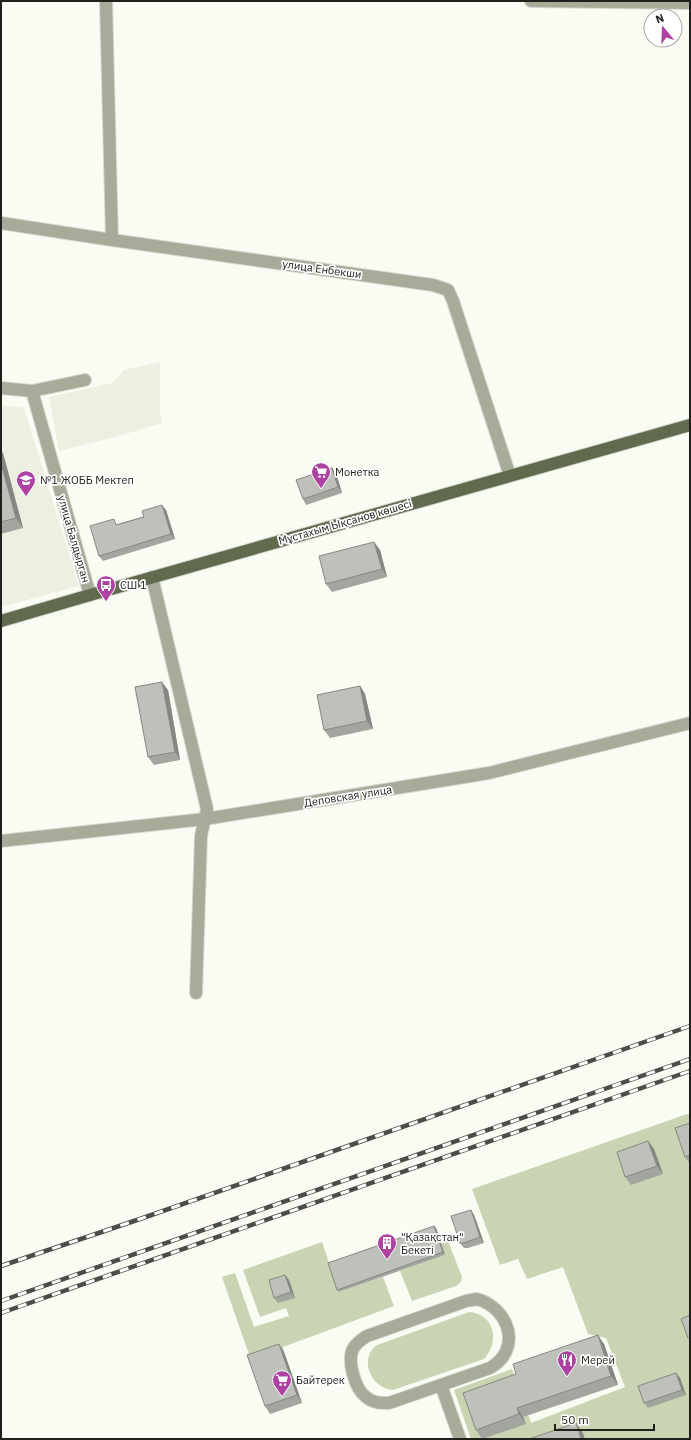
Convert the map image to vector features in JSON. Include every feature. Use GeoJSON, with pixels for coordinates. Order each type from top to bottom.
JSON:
{"type":"FeatureCollection","features":[{"type":"Feature","properties":{"kind":"main road","name":"Мұстахым Ықсанов көшесі"},"geometry":{"type":"LineString","coordinates":[[1,621],[690,425]]}},
{"type":"Feature","properties":{"kind":"street"},"geometry":{"type":"LineString","coordinates":[[106,1],[112,240]]}},
{"type":"Feature","properties":{"kind":"street"},"geometry":{"type":"LineString","coordinates":[[531,1],[690,3]]}},
{"type":"Feature","properties":{"kind":"street","name":"улица Енбекши"},"geometry":{"type":"LineString","coordinates":[[1,223],[433,285],[448,290],[453,300],[510,476]]}},
{"type":"Feature","properties":{"kind":"street"},"geometry":{"type":"LineString","coordinates":[[1,388],[32,391],[85,380]]}},
{"type":"Feature","properties":{"kind":"street","name":"улица Балдырган"},"geometry":{"type":"LineString","coordinates":[[32,391],[90,595]]}},
{"type":"Feature","properties":{"kind":"street"},"geometry":{"type":"LineString","coordinates":[[152,577],[207,804],[207,814],[201,836],[196,993]]}},
{"type":"Feature","properties":{"kind":"street","name":"Деповская улица"},"geometry":{"type":"LineString","coordinates":[[1,841],[205,819],[489,773],[690,723]]}},
{"type":"Feature","properties":{"kind":"street"},"geometry":{"type":"LineString","coordinates":[[477,1299],[487,1302],[495,1308],[505,1323],[509,1340],[504,1355],[499,1363],[490,1368],[441,1385],[389,1403],[373,1402],[364,1397],[354,1379],[351,1358],[353,1349],[367,1336],[466,1301],[477,1299]]}},
{"type":"Feature","properties":{"kind":"street"},"geometry":{"type":"LineString","coordinates":[[441,1385],[460,1439]]}},
{"type":"Feature","properties":{"kind":"shaded area"},"geometry":{"type":"Polygon","coordinates":[[[160,362],[160,414],[162,423],[119,436],[59,451],[49,397],[112,383],[124,370],[160,362]]]}},
{"type":"Feature","properties":{"kind":"shaded area","name":"№1 ЖОББ Мектеп"},"geometry":{"type":"Polygon","coordinates":[[[1,405],[24,408],[79,586],[1,607],[1,405]]]}},
{"type":"Feature","properties":{"kind":"green space"},"geometry":{"type":"Polygon","coordinates":[[[690,1113],[690,1439],[585,1439],[582,1433],[564,1439],[471,1439],[454,1390],[512,1369],[531,1423],[625,1387],[606,1338],[588,1334],[563,1267],[527,1279],[518,1259],[500,1265],[472,1189],[690,1113]]]}},
{"type":"Feature","properties":{"kind":"green space"},"geometry":{"type":"Polygon","coordinates":[[[448,1241],[462,1277],[461,1282],[456,1286],[412,1301],[400,1271],[445,1255],[441,1244],[448,1241]]]}},
{"type":"Feature","properties":{"kind":"green space"},"geometry":{"type":"Polygon","coordinates":[[[322,1242],[339,1292],[383,1277],[394,1306],[283,1347],[284,1352],[252,1363],[222,1277],[235,1273],[254,1327],[289,1316],[286,1308],[260,1317],[243,1270],[322,1242]]]}},
{"type":"Feature","properties":{"kind":"green space"},"geometry":{"type":"Polygon","coordinates":[[[469,1312],[478,1314],[485,1318],[492,1330],[492,1345],[484,1359],[393,1390],[385,1388],[373,1379],[368,1365],[368,1358],[371,1351],[377,1345],[469,1312]]]}},
{"type":"Feature","properties":{"kind":"building"},"geometry":{"type":"Polygon","coordinates":[[[1,463],[16,518],[1,522],[1,463]]]}},
{"type":"Feature","properties":{"kind":"building","name":"Монетка"},"geometry":{"type":"Polygon","coordinates":[[[332,468],[338,487],[303,499],[296,480],[332,468]]]}},
{"type":"Feature","properties":{"kind":"building"},"geometry":{"type":"Polygon","coordinates":[[[162,505],[171,534],[99,556],[90,526],[114,519],[116,525],[144,517],[142,511],[162,505]]]}},
{"type":"Feature","properties":{"kind":"building"},"geometry":{"type":"Polygon","coordinates":[[[374,542],[382,569],[326,584],[319,556],[374,542]]]}},
{"type":"Feature","properties":{"kind":"building"},"geometry":{"type":"Polygon","coordinates":[[[162,682],[175,752],[148,757],[135,687],[162,682]]]}},
{"type":"Feature","properties":{"kind":"building"},"geometry":{"type":"Polygon","coordinates":[[[360,686],[367,721],[324,730],[317,695],[360,686]]]}},
{"type":"Feature","properties":{"kind":"building"},"geometry":{"type":"Polygon","coordinates":[[[690,1123],[690,1155],[685,1157],[675,1128],[690,1123]]]}},
{"type":"Feature","properties":{"kind":"building"},"geometry":{"type":"Polygon","coordinates":[[[648,1141],[657,1166],[625,1177],[617,1152],[648,1141]]]}},
{"type":"Feature","properties":{"kind":"building"},"geometry":{"type":"Polygon","coordinates":[[[471,1210],[480,1237],[460,1243],[451,1216],[471,1210]]]}},
{"type":"Feature","properties":{"kind":"building","name":"\"Қазақстан\" Бекеті"},"geometry":{"type":"Polygon","coordinates":[[[434,1226],[443,1252],[337,1290],[328,1263],[434,1226]]]}},
{"type":"Feature","properties":{"kind":"building"},"geometry":{"type":"Polygon","coordinates":[[[285,1275],[291,1292],[274,1298],[269,1280],[285,1275]]]}},
{"type":"Feature","properties":{"kind":"building"},"geometry":{"type":"Polygon","coordinates":[[[690,1315],[690,1338],[688,1338],[681,1319],[690,1315]]]}},
{"type":"Feature","properties":{"kind":"building"},"geometry":{"type":"Polygon","coordinates":[[[598,1335],[611,1376],[517,1408],[519,1414],[476,1430],[463,1393],[516,1374],[513,1364],[598,1335]]]}},
{"type":"Feature","properties":{"kind":"building"},"geometry":{"type":"Polygon","coordinates":[[[279,1344],[297,1395],[265,1406],[247,1355],[279,1344]]]}},
{"type":"Feature","properties":{"kind":"building"},"geometry":{"type":"Polygon","coordinates":[[[676,1373],[682,1390],[644,1403],[638,1386],[676,1373]]]}},
{"type":"Feature","properties":{"kind":"building"},"geometry":{"type":"Polygon","coordinates":[[[576,1423],[581,1439],[529,1439],[576,1423]]]}},
{"type":"Feature","properties":{"kind":"railway"},"geometry":{"type":"LineString","coordinates":[[1,1266],[140,1219],[690,1026]]}},
{"type":"Feature","properties":{"kind":"railway"},"geometry":{"type":"LineString","coordinates":[[1,1301],[690,1059]]}},
{"type":"Feature","properties":{"kind":"railway"},"geometry":{"type":"LineString","coordinates":[[1,1313],[690,1071]]}},
{"type":"Feature","properties":{"kind":"place","name":"Монетка"},"geometry":{"type":"Point","coordinates":[321,489]}},
{"type":"Feature","properties":{"kind":"place","name":"№1 ЖОББ Мектеп"},"geometry":{"type":"Point","coordinates":[26,497]}},
{"type":"Feature","properties":{"kind":"place","name":"СШ 1"},"geometry":{"type":"Point","coordinates":[106,602]}},
{"type":"Feature","properties":{"kind":"place","name":"\"Қазақстан\" Бекеті"},"geometry":{"type":"Point","coordinates":[387,1260]}},
{"type":"Feature","properties":{"kind":"place","name":"Мерей"},"geometry":{"type":"Point","coordinates":[567,1377]}},
{"type":"Feature","properties":{"kind":"place","name":"Байтерек"},"geometry":{"type":"Point","coordinates":[282,1397]}}]}
